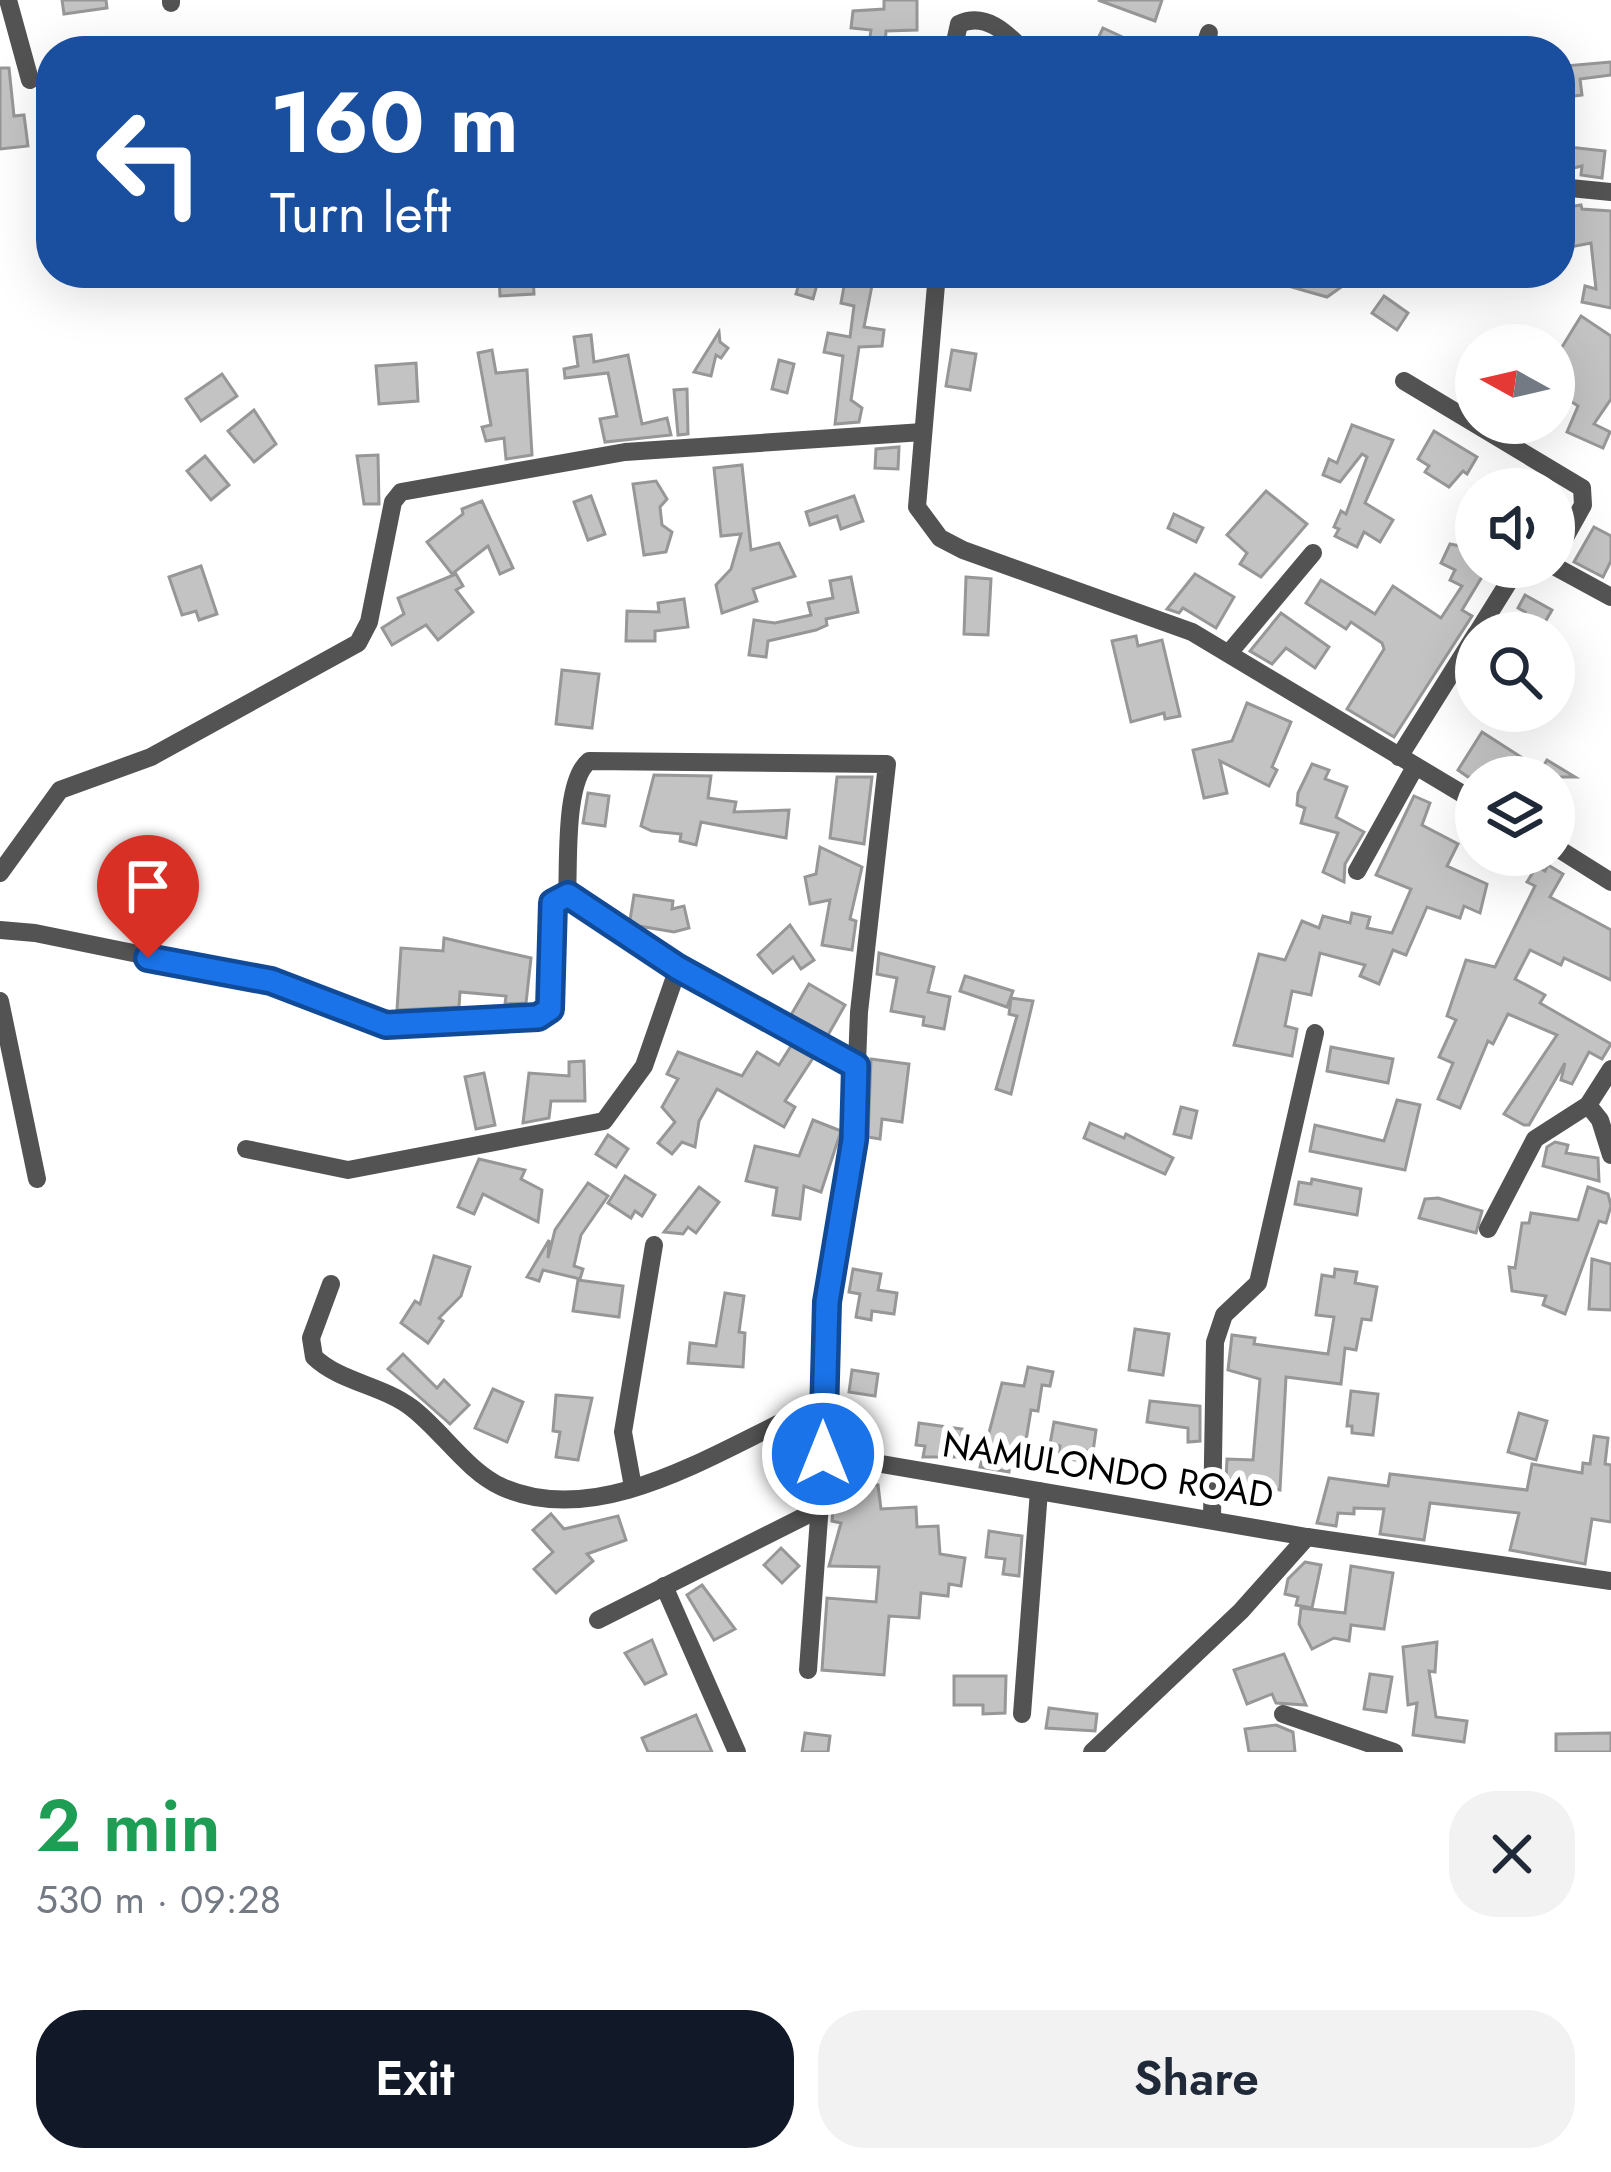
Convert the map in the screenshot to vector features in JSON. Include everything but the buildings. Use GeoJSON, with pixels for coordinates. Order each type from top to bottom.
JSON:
{"type":"FeatureCollection","features":[{"type":"Feature","properties":{"kind":"street"},"geometry":{"type":"LineString","coordinates":[[8,0],[30,80]]}},
{"type":"Feature","properties":{"kind":"street"},"geometry":{"type":"LineString","coordinates":[[956,36],[958,24],[975,20],[1010,36]]}},
{"type":"Feature","properties":{"kind":"street"},"geometry":{"type":"LineString","coordinates":[[1575,188],[1611,191]]}},
{"type":"Feature","properties":{"kind":"street"},"geometry":{"type":"LineString","coordinates":[[936,288],[917,507],[940,538],[1172,622],[1455,790]]}},
{"type":"Feature","properties":{"kind":"street"},"geometry":{"type":"LineString","coordinates":[[1404,381],[1549,468]]}},
{"type":"Feature","properties":{"kind":"street"},"geometry":{"type":"LineString","coordinates":[[0,874],[60,790],[151,757],[358,643],[369,622],[393,502],[401,492],[626,452],[923,432]]}},
{"type":"Feature","properties":{"kind":"street"},"geometry":{"type":"LineString","coordinates":[[1575,484],[1582,488],[1583,505],[1575,519]]}},
{"type":"Feature","properties":{"kind":"street"},"geometry":{"type":"LineString","coordinates":[[1229,653],[1313,553]]}},
{"type":"Feature","properties":{"kind":"street"},"geometry":{"type":"LineString","coordinates":[[1575,577],[1611,597]]}},
{"type":"Feature","properties":{"kind":"street"},"geometry":{"type":"LineString","coordinates":[[1357,871],[1455,673]]}},
{"type":"Feature","properties":{"kind":"street"},"geometry":{"type":"LineString","coordinates":[[568,895],[574,787],[589,761],[884,761],[888,767],[856,1066],[852,1153],[827,1302],[823,1454],[808,1670]]}},
{"type":"Feature","properties":{"kind":"street"},"geometry":{"type":"LineString","coordinates":[[1575,859],[1611,882]]}},
{"type":"Feature","properties":{"kind":"street"},"geometry":{"type":"LineString","coordinates":[[0,931],[35,933],[271,981],[386,1025],[516,1019],[538,1017],[550,1009],[553,903],[568,895]]}},
{"type":"Feature","properties":{"kind":"street"},"geometry":{"type":"LineString","coordinates":[[568,895],[678,968],[856,1066]]}},
{"type":"Feature","properties":{"kind":"street"},"geometry":{"type":"LineString","coordinates":[[246,1149],[348,1170],[604,1121],[644,1066],[678,968]]}},
{"type":"Feature","properties":{"kind":"street"},"geometry":{"type":"LineString","coordinates":[[0,1000],[37,1179]]}},
{"type":"Feature","properties":{"kind":"street"},"geometry":{"type":"LineString","coordinates":[[1212,1518],[1215,1342],[1224,1315],[1258,1283],[1315,1033]]}},
{"type":"Feature","properties":{"kind":"street"},"geometry":{"type":"LineString","coordinates":[[1488,1229],[1534,1139],[1588,1105],[1611,1069]]}},
{"type":"Feature","properties":{"kind":"street"},"geometry":{"type":"LineString","coordinates":[[1588,1105],[1600,1120],[1611,1155]]}},
{"type":"Feature","properties":{"kind":"street"},"geometry":{"type":"LineString","coordinates":[[633,1487],[623,1432],[654,1245]]}},
{"type":"Feature","properties":{"kind":"street"},"geometry":{"type":"LineString","coordinates":[[332,1284],[310,1338],[314,1357],[412,1408],[490,1479],[552,1497],[607,1495],[633,1487],[799,1414],[823,1411]]}},
{"type":"Feature","properties":{"kind":"street","name":"NAMULONDO ROAD"},"geometry":{"type":"LineString","coordinates":[[823,1454],[1307,1537],[1611,1581]]}},
{"type":"Feature","properties":{"kind":"street"},"geometry":{"type":"LineString","coordinates":[[1022,1714],[1039,1491]]}},
{"type":"Feature","properties":{"kind":"street"},"geometry":{"type":"LineString","coordinates":[[598,1620],[820,1508]]}},
{"type":"Feature","properties":{"kind":"street"},"geometry":{"type":"LineString","coordinates":[[1092,1752],[1241,1611],[1307,1537]]}},
{"type":"Feature","properties":{"kind":"street"},"geometry":{"type":"LineString","coordinates":[[664,1586],[736,1752]]}},
{"type":"Feature","properties":{"kind":"street"},"geometry":{"type":"LineString","coordinates":[[1283,1714],[1394,1752]]}},
{"type":"Feature","properties":{"kind":"route"},"geometry":{"type":"LineString","coordinates":[[148,958],[271,981],[386,1025],[538,1017],[550,1009],[553,903],[568,895],[678,968],[856,1066],[854,1140],[827,1302],[823,1454]]}}]}
